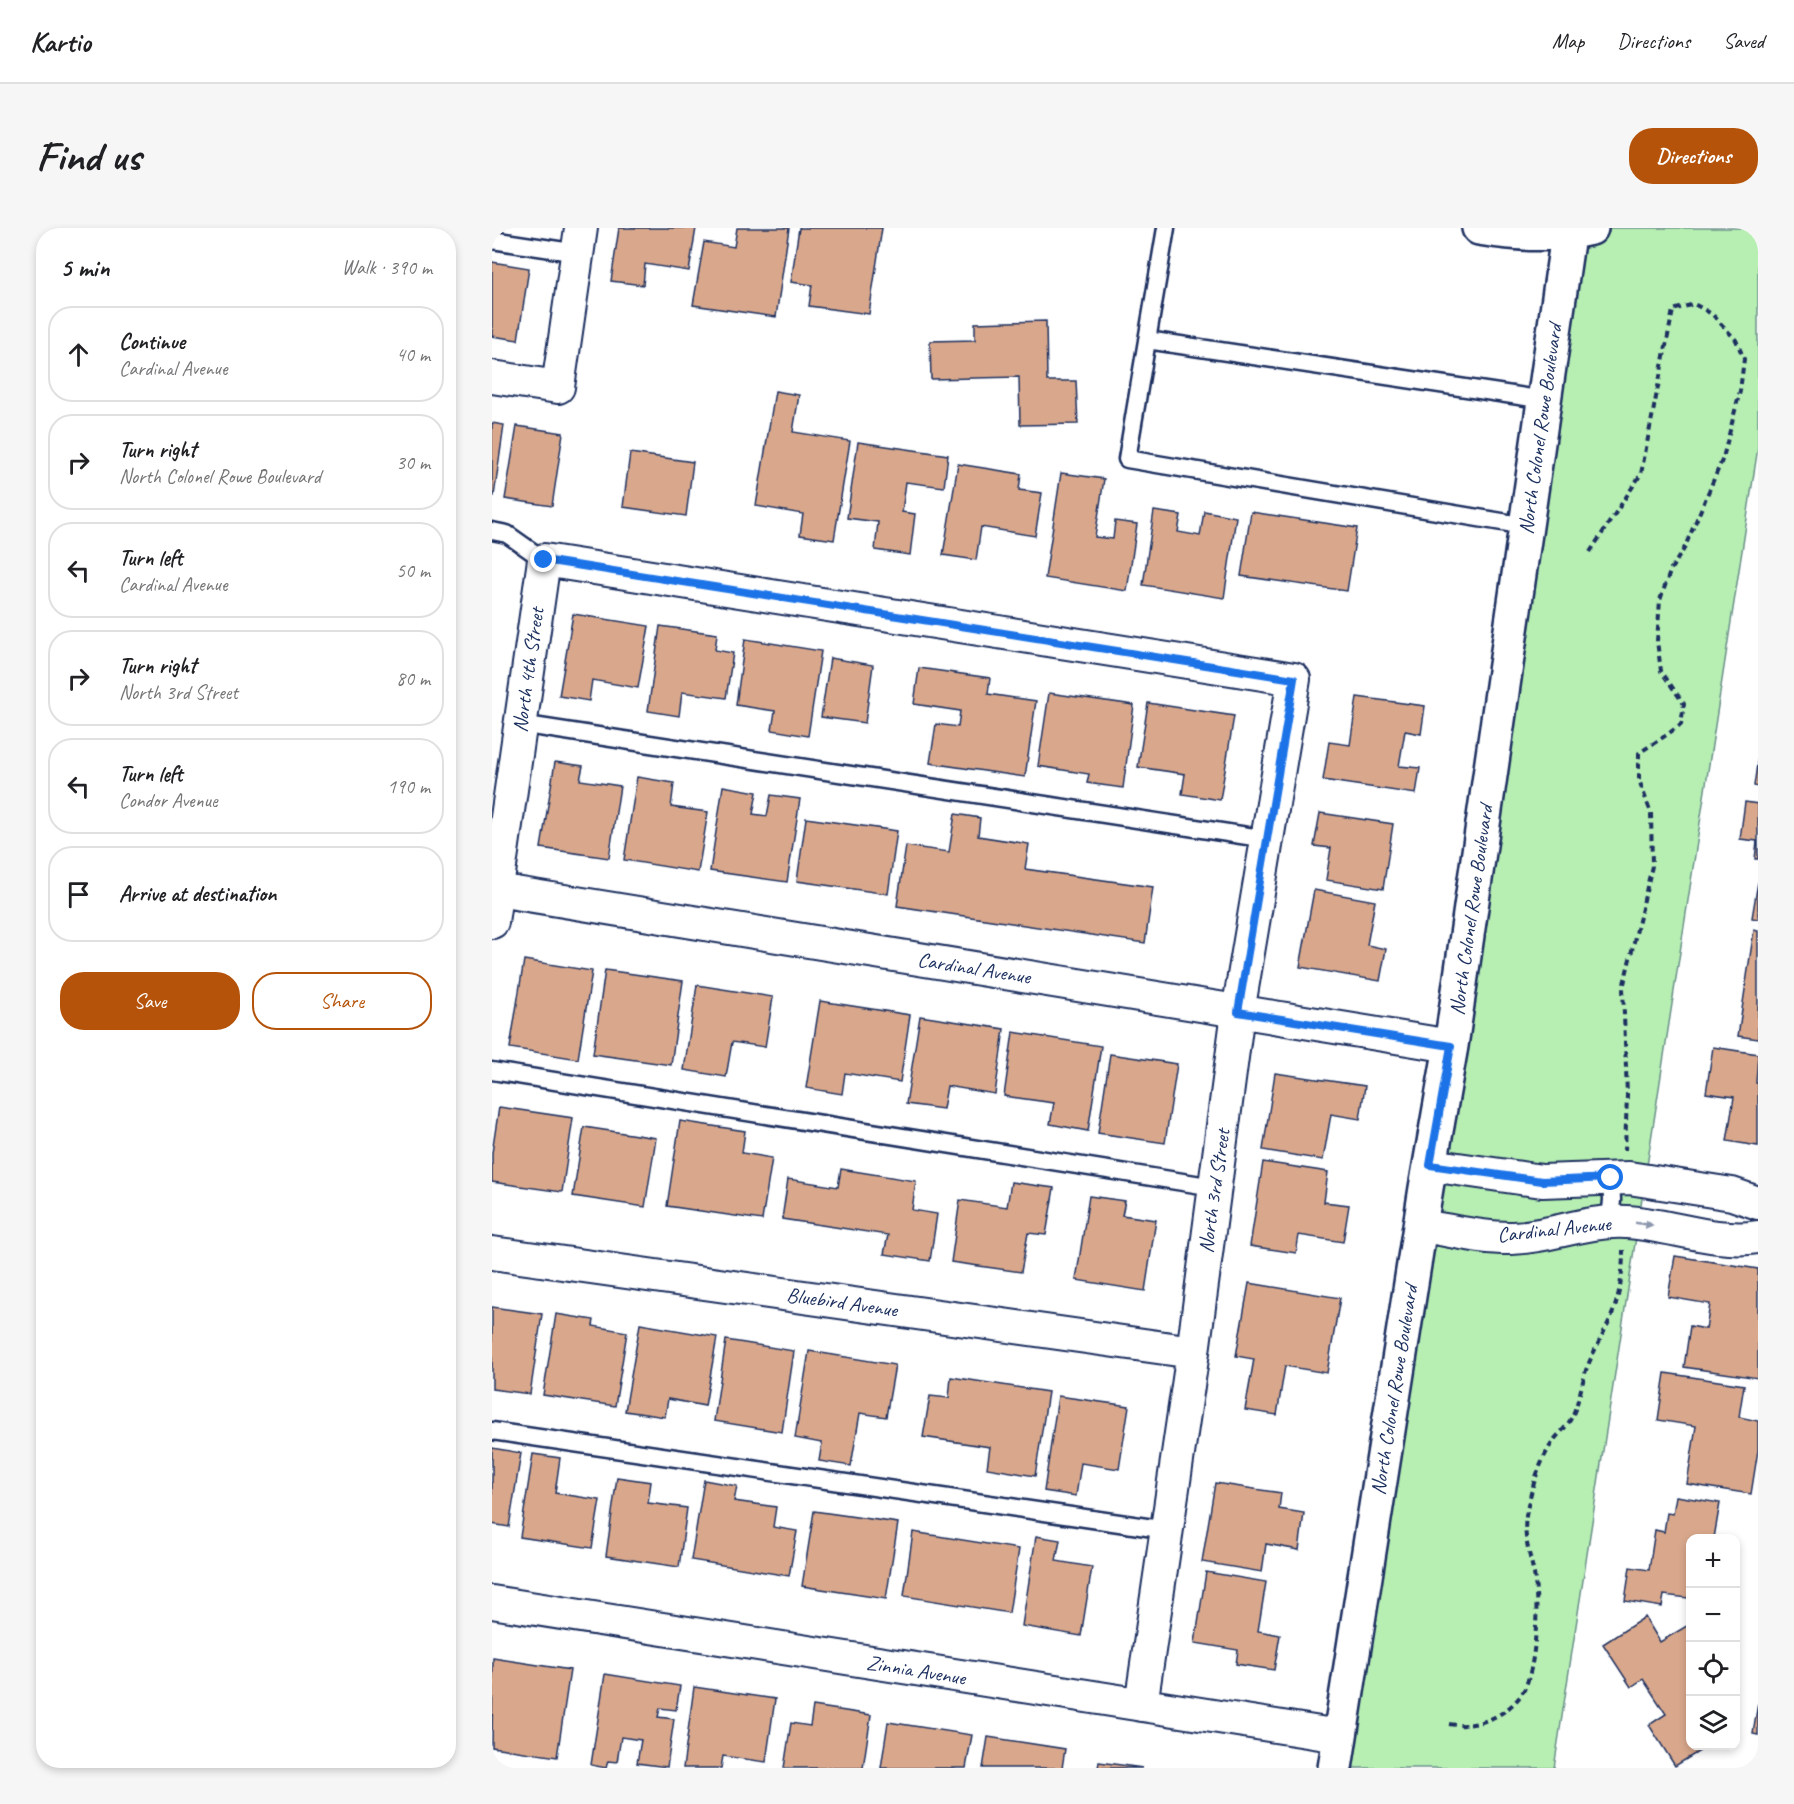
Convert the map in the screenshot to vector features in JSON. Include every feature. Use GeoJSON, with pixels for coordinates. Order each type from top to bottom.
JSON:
{"type":"FeatureCollection","features":[{"type":"Feature","properties":{"kind":"main road"},"geometry":{"type":"LineString","coordinates":[[1479,228],[1501,231],[1577,230]]}},
{"type":"Feature","properties":{"kind":"main road","name":"North Colonel Rowe Boulevard"},"geometry":{"type":"LineString","coordinates":[[1337,1752],[1420,1226],[1451,1046],[1545,400],[1577,230]]}},
{"type":"Feature","properties":{"kind":"street"},"geometry":{"type":"LineString","coordinates":[[492,377],[558,387],[579,241]]}},
{"type":"Feature","properties":{"kind":"street","name":"North 3rd Street"},"geometry":{"type":"LineString","coordinates":[[544,560],[1294,679],[1238,1012],[1141,1705]]}},
{"type":"Feature","properties":{"kind":"street","name":"North 4th Street"},"geometry":{"type":"LineString","coordinates":[[492,922],[544,560]]}},
{"type":"Feature","properties":{"kind":"street","name":"Cardinal Avenue"},"geometry":{"type":"LineString","coordinates":[[497,890],[1451,1046]]}},
{"type":"Feature","properties":{"kind":"street"},"geometry":{"type":"LineString","coordinates":[[1430,1165],[1542,1181],[1618,1167],[1644,1180],[1732,1194],[1758,1203]]}},
{"type":"Feature","properties":{"kind":"street","name":"Cardinal Avenue"},"geometry":{"type":"LineString","coordinates":[[1420,1226],[1512,1238],[1593,1222],[1616,1233],[1628,1222],[1739,1239],[1758,1237]]}},
{"type":"Feature","properties":{"kind":"street","name":"Bluebird Avenue"},"geometry":{"type":"LineString","coordinates":[[492,1253],[1192,1352]]}},
{"type":"Feature","properties":{"kind":"street","name":"Zinnia Avenue"},"geometry":{"type":"LineString","coordinates":[[492,1602],[1141,1705],[1337,1752]]}},
{"type":"Feature","properties":{"kind":"lane"},"geometry":{"type":"LineString","coordinates":[[1166,228],[1127,459],[1526,526]]}},
{"type":"Feature","properties":{"kind":"lane"},"geometry":{"type":"LineString","coordinates":[[492,240],[579,241]]}},
{"type":"Feature","properties":{"kind":"lane"},"geometry":{"type":"LineString","coordinates":[[1147,340],[1545,400]]}},
{"type":"Feature","properties":{"kind":"lane"},"geometry":{"type":"LineString","coordinates":[[492,531],[507,534],[544,560]]}},
{"type":"Feature","properties":{"kind":"lane"},"geometry":{"type":"LineString","coordinates":[[520,724],[1267,839]]}},
{"type":"Feature","properties":{"kind":"lane"},"geometry":{"type":"LineString","coordinates":[[492,1071],[1215,1186]]}},
{"type":"Feature","properties":{"kind":"lane"},"geometry":{"type":"LineString","coordinates":[[1616,1233],[1612,1200],[1618,1167]]}},
{"type":"Feature","properties":{"kind":"lane"},"geometry":{"type":"LineString","coordinates":[[492,1431],[1167,1530]]}},
{"type":"Feature","properties":{"kind":"path"},"geometry":{"type":"LineString","coordinates":[[1590,552],[1641,474],[1673,310],[1694,304],[1712,314],[1736,340],[1744,359],[1740,391],[1723,458],[1684,549],[1671,569],[1660,600],[1657,641],[1661,671],[1684,704],[1681,724],[1639,753],[1639,780],[1652,813],[1652,866],[1623,988],[1628,1095],[1618,1167]]}},
{"type":"Feature","properties":{"kind":"path"},"geometry":{"type":"LineString","coordinates":[[1449,1724],[1469,1725],[1494,1718],[1511,1706],[1522,1694],[1527,1680],[1534,1650],[1536,1608],[1534,1576],[1525,1532],[1526,1517],[1546,1452],[1569,1422],[1591,1359],[1612,1315],[1621,1282],[1616,1233]]}},
{"type":"Feature","properties":{"kind":"green space"},"geometry":{"type":"Polygon","coordinates":[[[1587,228],[1758,228],[1758,447],[1554,1768],[1347,1768],[1587,228]]]}},
{"type":"Feature","properties":{"kind":"building"},"geometry":{"type":"Polygon","coordinates":[[[619,228],[696,228],[689,271],[645,264],[643,285],[611,281],[619,228]]]}},
{"type":"Feature","properties":{"kind":"building"},"geometry":{"type":"Polygon","coordinates":[[[737,228],[789,228],[776,317],[693,305],[704,242],[734,247],[737,228]]]}},
{"type":"Feature","properties":{"kind":"building"},"geometry":{"type":"Polygon","coordinates":[[[799,228],[882,228],[869,314],[809,306],[812,285],[791,282],[799,228]]]}},
{"type":"Feature","properties":{"kind":"building"},"geometry":{"type":"Polygon","coordinates":[[[492,262],[529,268],[518,340],[492,336],[492,262]]]}},
{"type":"Feature","properties":{"kind":"building"},"geometry":{"type":"Polygon","coordinates":[[[1046,321],[1047,381],[1076,381],[1078,424],[1020,425],[1019,377],[931,379],[930,341],[975,340],[975,323],[1046,321]]]}},
{"type":"Feature","properties":{"kind":"building"},"geometry":{"type":"Polygon","coordinates":[[[775,391],[799,395],[793,432],[850,441],[834,540],[800,535],[803,514],[756,506],[775,391]]]}},
{"type":"Feature","properties":{"kind":"building"},"geometry":{"type":"Polygon","coordinates":[[[492,423],[504,425],[494,496],[492,496],[492,423]]]}},
{"type":"Feature","properties":{"kind":"building"},"geometry":{"type":"Polygon","coordinates":[[[517,426],[563,433],[552,506],[505,499],[517,426]]]}},
{"type":"Feature","properties":{"kind":"building"},"geometry":{"type":"Polygon","coordinates":[[[858,442],[948,455],[944,487],[906,482],[902,512],[915,514],[910,555],[875,550],[878,522],[847,518],[858,442]]]}},
{"type":"Feature","properties":{"kind":"building"},"geometry":{"type":"Polygon","coordinates":[[[630,453],[693,462],[686,516],[623,507],[630,453]]]}},
{"type":"Feature","properties":{"kind":"building"},"geometry":{"type":"Polygon","coordinates":[[[958,464],[1021,474],[1019,490],[1042,493],[1035,536],[981,527],[976,560],[943,555],[958,464]]]}},
{"type":"Feature","properties":{"kind":"building"},"geometry":{"type":"Polygon","coordinates":[[[1061,473],[1104,479],[1095,537],[1113,539],[1115,521],[1137,524],[1127,591],[1045,578],[1061,473]]]}},
{"type":"Feature","properties":{"kind":"building"},"geometry":{"type":"Polygon","coordinates":[[[1154,511],[1181,515],[1178,532],[1200,536],[1204,511],[1236,517],[1224,598],[1143,585],[1154,511]]]}},
{"type":"Feature","properties":{"kind":"building"},"geometry":{"type":"Polygon","coordinates":[[[1251,512],[1357,528],[1347,591],[1241,576],[1251,512]]]}},
{"type":"Feature","properties":{"kind":"building"},"geometry":{"type":"Polygon","coordinates":[[[573,614],[649,626],[638,688],[592,680],[589,701],[559,696],[573,614]]]}},
{"type":"Feature","properties":{"kind":"building"},"geometry":{"type":"Polygon","coordinates":[[[660,626],[717,634],[715,650],[733,653],[726,698],[682,692],[679,716],[648,711],[660,626]]]}},
{"type":"Feature","properties":{"kind":"building"},"geometry":{"type":"Polygon","coordinates":[[[745,639],[821,651],[808,736],[772,730],[775,711],[736,705],[745,639]]]}},
{"type":"Feature","properties":{"kind":"building"},"geometry":{"type":"Polygon","coordinates":[[[830,658],[873,665],[865,723],[821,717],[830,658]]]}},
{"type":"Feature","properties":{"kind":"building"},"geometry":{"type":"Polygon","coordinates":[[[919,668],[990,678],[988,694],[1036,701],[1025,777],[930,763],[936,724],[958,727],[960,711],[914,704],[919,668]]]}},
{"type":"Feature","properties":{"kind":"building"},"geometry":{"type":"Polygon","coordinates":[[[1049,693],[1134,705],[1123,788],[1087,783],[1089,774],[1038,766],[1049,693]]]}},
{"type":"Feature","properties":{"kind":"building"},"geometry":{"type":"Polygon","coordinates":[[[1357,697],[1425,706],[1421,734],[1405,731],[1399,766],[1420,768],[1416,794],[1323,780],[1329,742],[1350,745],[1357,697]]]}},
{"type":"Feature","properties":{"kind":"building"},"geometry":{"type":"Polygon","coordinates":[[[1148,703],[1234,716],[1220,800],[1182,794],[1185,774],[1138,767],[1148,703]]]}},
{"type":"Feature","properties":{"kind":"building"},"geometry":{"type":"Polygon","coordinates":[[[1758,757],[1758,787],[1754,786],[1758,757]]]}},
{"type":"Feature","properties":{"kind":"building"},"geometry":{"type":"Polygon","coordinates":[[[555,762],[583,766],[580,780],[620,786],[609,858],[541,848],[555,762]]]}},
{"type":"Feature","properties":{"kind":"building"},"geometry":{"type":"Polygon","coordinates":[[[637,777],[674,783],[671,807],[708,812],[698,872],[624,860],[637,777]]]}},
{"type":"Feature","properties":{"kind":"building"},"geometry":{"type":"Polygon","coordinates":[[[723,786],[757,792],[753,814],[767,816],[771,795],[800,799],[787,882],[710,871],[723,786]]]}},
{"type":"Feature","properties":{"kind":"building"},"geometry":{"type":"Polygon","coordinates":[[[1745,802],[1758,804],[1758,859],[1755,859],[1757,841],[1740,839],[1745,802]]]}},
{"type":"Feature","properties":{"kind":"building"},"geometry":{"type":"Polygon","coordinates":[[[1320,813],[1393,824],[1383,889],[1326,880],[1331,848],[1314,846],[1320,813]]]}},
{"type":"Feature","properties":{"kind":"building"},"geometry":{"type":"Polygon","coordinates":[[[955,814],[980,818],[978,836],[1029,844],[1025,869],[1153,887],[1145,943],[897,906],[906,846],[949,852],[955,814]]]}},
{"type":"Feature","properties":{"kind":"building"},"geometry":{"type":"Polygon","coordinates":[[[806,818],[897,831],[888,894],[797,881],[806,818]]]}},
{"type":"Feature","properties":{"kind":"building"},"geometry":{"type":"Polygon","coordinates":[[[1758,882],[1758,919],[1752,918],[1758,882]]]}},
{"type":"Feature","properties":{"kind":"building"},"geometry":{"type":"Polygon","coordinates":[[[1314,890],[1375,901],[1367,945],[1386,949],[1380,981],[1300,967],[1314,890]]]}},
{"type":"Feature","properties":{"kind":"building"},"geometry":{"type":"Polygon","coordinates":[[[1754,930],[1758,931],[1758,1039],[1738,1036],[1754,930]]]}},
{"type":"Feature","properties":{"kind":"building"},"geometry":{"type":"Polygon","coordinates":[[[524,960],[592,971],[578,1059],[510,1048],[524,960]]]}},
{"type":"Feature","properties":{"kind":"building"},"geometry":{"type":"Polygon","coordinates":[[[605,970],[683,981],[671,1065],[593,1054],[605,970]]]}},
{"type":"Feature","properties":{"kind":"building"},"geometry":{"type":"Polygon","coordinates":[[[697,985],[773,997],[765,1047],[732,1042],[726,1077],[684,1070],[697,985]]]}},
{"type":"Feature","properties":{"kind":"building"},"geometry":{"type":"Polygon","coordinates":[[[820,1001],[910,1015],[900,1082],[845,1073],[842,1094],[806,1088],[820,1001]]]}},
{"type":"Feature","properties":{"kind":"building"},"geometry":{"type":"Polygon","coordinates":[[[920,1016],[1004,1029],[995,1094],[947,1086],[943,1109],[906,1104],[920,1016]]]}},
{"type":"Feature","properties":{"kind":"building"},"geometry":{"type":"Polygon","coordinates":[[[1013,1032],[1101,1046],[1088,1131],[1050,1124],[1054,1103],[1004,1096],[1013,1032]]]}},
{"type":"Feature","properties":{"kind":"building"},"geometry":{"type":"Polygon","coordinates":[[[1713,1047],[1758,1054],[1756,1083],[1758,1083],[1758,1146],[1727,1141],[1734,1097],[1706,1093],[1713,1047]]]}},
{"type":"Feature","properties":{"kind":"building"},"geometry":{"type":"Polygon","coordinates":[[[1110,1054],[1177,1064],[1165,1143],[1098,1133],[1110,1054]]]}},
{"type":"Feature","properties":{"kind":"building"},"geometry":{"type":"Polygon","coordinates":[[[1275,1073],[1365,1086],[1360,1119],[1331,1114],[1323,1160],[1263,1150],[1275,1073]]]}},
{"type":"Feature","properties":{"kind":"building"},"geometry":{"type":"Polygon","coordinates":[[[499,1107],[573,1118],[562,1192],[492,1182],[492,1153],[499,1107]]]}},
{"type":"Feature","properties":{"kind":"building"},"geometry":{"type":"Polygon","coordinates":[[[680,1121],[745,1131],[742,1153],[772,1158],[762,1220],[667,1206],[680,1121]]]}},
{"type":"Feature","properties":{"kind":"building"},"geometry":{"type":"Polygon","coordinates":[[[584,1127],[656,1138],[645,1207],[573,1196],[584,1127]]]}},
{"type":"Feature","properties":{"kind":"building"},"geometry":{"type":"Polygon","coordinates":[[[1263,1162],[1328,1172],[1324,1202],[1349,1205],[1343,1242],[1299,1235],[1296,1253],[1250,1246],[1263,1162]]]}},
{"type":"Feature","properties":{"kind":"building"},"geometry":{"type":"Polygon","coordinates":[[[841,1169],[916,1181],[912,1210],[937,1214],[930,1261],[884,1254],[888,1235],[782,1219],[788,1179],[838,1187],[841,1169]]]}},
{"type":"Feature","properties":{"kind":"building"},"geometry":{"type":"Polygon","coordinates":[[[1011,1182],[1054,1188],[1046,1235],[1028,1233],[1021,1272],[951,1262],[960,1200],[1007,1207],[1011,1182]]]}},
{"type":"Feature","properties":{"kind":"building"},"geometry":{"type":"Polygon","coordinates":[[[1089,1196],[1125,1201],[1122,1215],[1156,1220],[1145,1291],[1076,1280],[1089,1196]]]}},
{"type":"Feature","properties":{"kind":"building"},"geometry":{"type":"Polygon","coordinates":[[[1675,1256],[1758,1269],[1758,1378],[1684,1367],[1690,1326],[1706,1329],[1710,1304],[1668,1297],[1675,1256]]]}},
{"type":"Feature","properties":{"kind":"building"},"geometry":{"type":"Polygon","coordinates":[[[1249,1283],[1340,1298],[1327,1373],[1285,1366],[1277,1415],[1245,1410],[1254,1359],[1236,1356],[1249,1283]]]}},
{"type":"Feature","properties":{"kind":"building"},"geometry":{"type":"Polygon","coordinates":[[[492,1307],[542,1314],[530,1394],[492,1389],[492,1307]]]}},
{"type":"Feature","properties":{"kind":"building"},"geometry":{"type":"Polygon","coordinates":[[[556,1314],[594,1320],[593,1326],[627,1332],[615,1406],[543,1395],[556,1314]]]}},
{"type":"Feature","properties":{"kind":"building"},"geometry":{"type":"Polygon","coordinates":[[[640,1324],[717,1337],[705,1406],[668,1399],[665,1417],[625,1411],[640,1324]]]}},
{"type":"Feature","properties":{"kind":"building"},"geometry":{"type":"Polygon","coordinates":[[[726,1340],[794,1351],[782,1432],[714,1421],[726,1340]]]}},
{"type":"Feature","properties":{"kind":"building"},"geometry":{"type":"Polygon","coordinates":[[[809,1351],[895,1365],[886,1417],[860,1413],[851,1466],[819,1461],[822,1443],[795,1438],[809,1351]]]}},
{"type":"Feature","properties":{"kind":"building"},"geometry":{"type":"Polygon","coordinates":[[[1665,1373],[1744,1385],[1739,1417],[1758,1421],[1758,1450],[1751,1494],[1687,1484],[1696,1426],[1658,1420],[1665,1373]]]}},
{"type":"Feature","properties":{"kind":"building"},"geometry":{"type":"Polygon","coordinates":[[[951,1377],[1048,1392],[1035,1476],[987,1468],[990,1447],[923,1437],[930,1396],[949,1398],[951,1377]]]}},
{"type":"Feature","properties":{"kind":"building"},"geometry":{"type":"Polygon","coordinates":[[[1058,1396],[1129,1406],[1119,1469],[1081,1463],[1076,1496],[1044,1491],[1058,1396]]]}},
{"type":"Feature","properties":{"kind":"building"},"geometry":{"type":"Polygon","coordinates":[[[492,1448],[521,1453],[509,1527],[492,1524],[492,1448]]]}},
{"type":"Feature","properties":{"kind":"building"},"geometry":{"type":"Polygon","coordinates":[[[533,1454],[560,1458],[555,1493],[600,1500],[592,1548],[520,1537],[533,1454]]]}},
{"type":"Feature","properties":{"kind":"building"},"geometry":{"type":"Polygon","coordinates":[[[617,1477],[651,1482],[648,1503],[687,1508],[679,1567],[606,1556],[617,1477]]]}},
{"type":"Feature","properties":{"kind":"building"},"geometry":{"type":"Polygon","coordinates":[[[704,1480],[737,1486],[734,1501],[776,1507],[773,1527],[797,1531],[789,1576],[691,1560],[704,1480]]]}},
{"type":"Feature","properties":{"kind":"building"},"geometry":{"type":"Polygon","coordinates":[[[1215,1483],[1281,1493],[1279,1509],[1304,1513],[1299,1550],[1266,1544],[1262,1572],[1202,1562],[1215,1483]]]}},
{"type":"Feature","properties":{"kind":"building"},"geometry":{"type":"Polygon","coordinates":[[[1676,1496],[1720,1503],[1715,1534],[1686,1534],[1686,1598],[1664,1595],[1662,1607],[1625,1601],[1630,1567],[1649,1570],[1655,1530],[1664,1532],[1667,1513],[1673,1514],[1676,1496]]]}},
{"type":"Feature","properties":{"kind":"building"},"geometry":{"type":"Polygon","coordinates":[[[814,1511],[898,1523],[886,1599],[802,1586],[814,1511]]]}},
{"type":"Feature","properties":{"kind":"building"},"geometry":{"type":"Polygon","coordinates":[[[913,1532],[1019,1549],[1009,1613],[904,1596],[913,1532]]]}},
{"type":"Feature","properties":{"kind":"building"},"geometry":{"type":"Polygon","coordinates":[[[1036,1536],[1060,1540],[1056,1561],[1092,1567],[1081,1636],[1022,1626],[1036,1536]]]}},
{"type":"Feature","properties":{"kind":"building"},"geometry":{"type":"Polygon","coordinates":[[[1206,1572],[1266,1582],[1258,1631],[1280,1635],[1274,1670],[1236,1664],[1238,1650],[1195,1643],[1206,1572]]]}},
{"type":"Feature","properties":{"kind":"building"},"geometry":{"type":"Polygon","coordinates":[[[1645,1617],[1660,1642],[1686,1626],[1686,1750],[1701,1750],[1675,1766],[1649,1725],[1666,1714],[1643,1679],[1631,1687],[1603,1644],[1645,1617]]]}},
{"type":"Feature","properties":{"kind":"building"},"geometry":{"type":"Polygon","coordinates":[[[493,1658],[570,1670],[557,1757],[492,1747],[493,1658]]]}},
{"type":"Feature","properties":{"kind":"building"},"geometry":{"type":"Polygon","coordinates":[[[605,1674],[680,1686],[676,1710],[660,1708],[658,1717],[674,1719],[667,1767],[637,1763],[641,1740],[621,1737],[617,1762],[608,1761],[606,1768],[591,1765],[605,1674]]]}},
{"type":"Feature","properties":{"kind":"building"},"geometry":{"type":"Polygon","coordinates":[[[694,1687],[775,1699],[766,1762],[723,1756],[721,1768],[683,1768],[694,1687]]]}},
{"type":"Feature","properties":{"kind":"building"},"geometry":{"type":"Polygon","coordinates":[[[1758,1703],[1758,1735],[1753,1734],[1758,1703]]]}},
{"type":"Feature","properties":{"kind":"building"},"geometry":{"type":"Polygon","coordinates":[[[813,1706],[871,1715],[863,1768],[784,1768],[791,1723],[810,1726],[813,1706]]]}},
{"type":"Feature","properties":{"kind":"building"},"geometry":{"type":"Polygon","coordinates":[[[888,1722],[972,1735],[966,1768],[881,1768],[888,1722]]]}},
{"type":"Feature","properties":{"kind":"building"},"geometry":{"type":"Polygon","coordinates":[[[988,1737],[1065,1749],[1062,1768],[983,1768],[988,1737]]]}},
{"type":"Feature","properties":{"kind":"building"},"geometry":{"type":"Polygon","coordinates":[[[1099,1762],[1143,1768],[1098,1768],[1099,1762]]]}},
{"type":"Feature","properties":{"kind":"route"},"geometry":{"type":"LineString","coordinates":[[544,560],[1294,679],[1238,1012],[1451,1046],[1430,1165],[1542,1181],[1611,1178]]}}]}
